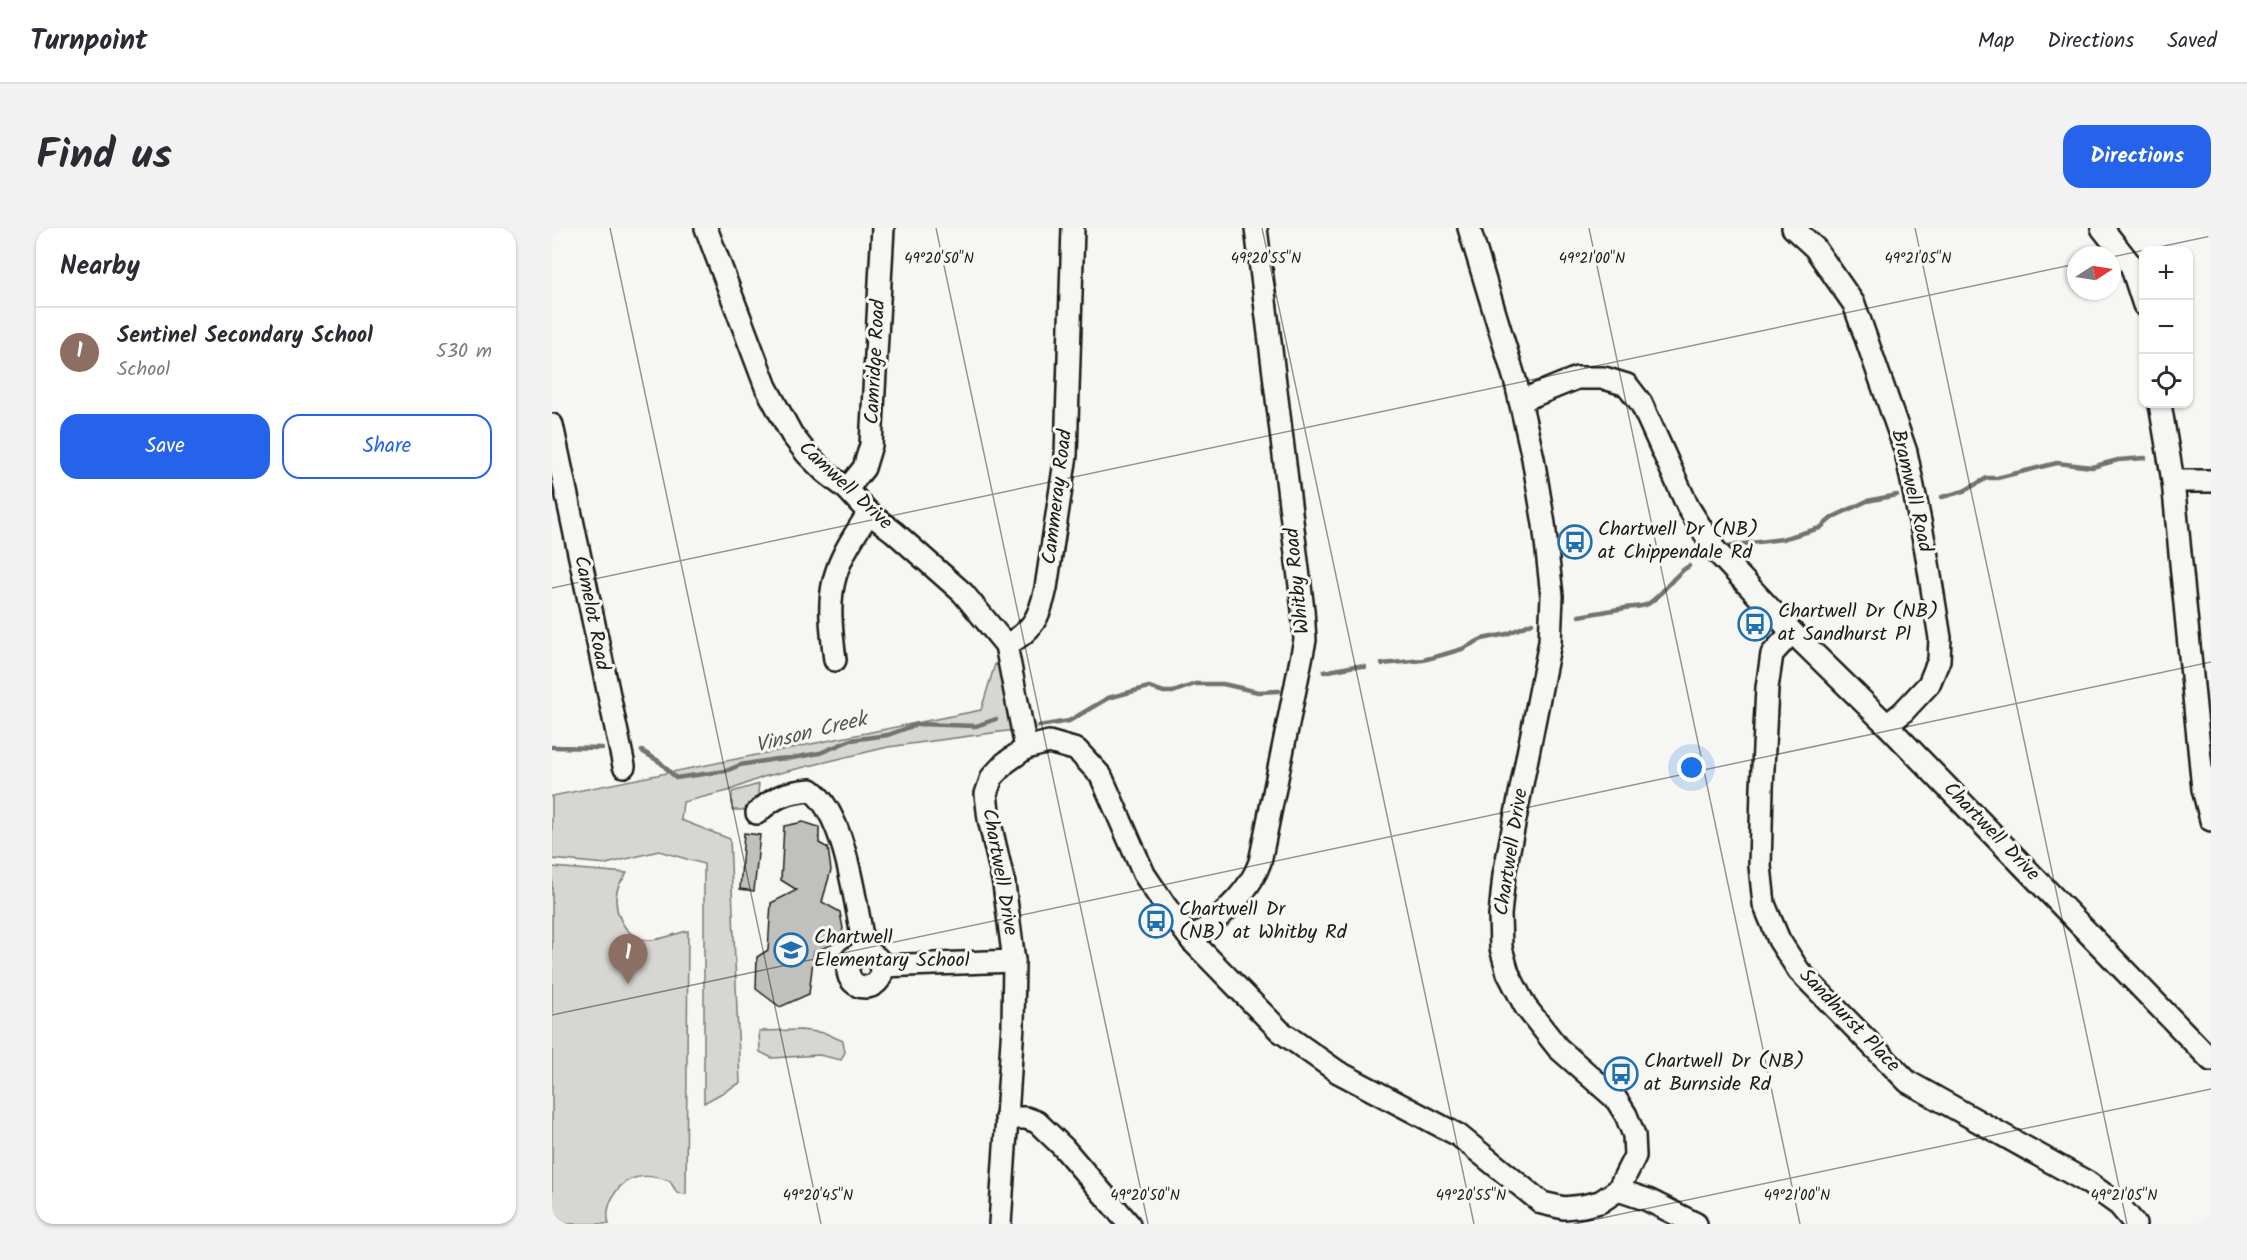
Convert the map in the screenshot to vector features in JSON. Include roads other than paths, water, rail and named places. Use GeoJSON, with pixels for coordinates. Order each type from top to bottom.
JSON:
{"type":"FeatureCollection","features":[{"type":"Feature","properties":{"kind":"street","name":"Camwell Drive"},"geometry":{"type":"LineString","coordinates":[[706,228],[745,334],[778,412],[792,435],[807,454],[847,489],[869,513],[963,593],[1006,645]]}},
{"type":"Feature","properties":{"kind":"street","name":"Camridge Road"},"geometry":{"type":"LineString","coordinates":[[847,489],[864,468],[871,445],[883,228]]}},
{"type":"Feature","properties":{"kind":"street","name":"Cammeray Road"},"geometry":{"type":"LineString","coordinates":[[1006,645],[1029,629],[1042,608],[1055,531],[1066,455],[1073,228]]}},
{"type":"Feature","properties":{"kind":"street","name":"Whitby Road"},"geometry":{"type":"LineString","coordinates":[[1192,941],[1244,893],[1254,878],[1260,862],[1305,640],[1256,228]]}},
{"type":"Feature","properties":{"kind":"street"},"geometry":{"type":"LineString","coordinates":[[1469,228],[1520,401]]}},
{"type":"Feature","properties":{"kind":"street","name":"Bramwell Road"},"geometry":{"type":"LineString","coordinates":[[1794,228],[1815,248],[1854,304],[1906,452],[1926,551],[1940,638],[1939,660],[1929,684],[1902,713],[1887,725]]}},
{"type":"Feature","properties":{"kind":"street"},"geometry":{"type":"LineString","coordinates":[[2102,228],[2131,265],[2142,300]]}},
{"type":"Feature","properties":{"kind":"street","name":"Chartwell Drive"},"geometry":{"type":"LineString","coordinates":[[1000,1224],[1013,1024],[1014,961],[1004,884],[989,819],[986,794],[992,777],[1005,763],[1026,748],[1048,742],[1077,750],[1101,776],[1144,874],[1192,941],[1280,1031],[1338,1072],[1458,1136],[1542,1203],[1564,1208],[1583,1206],[1600,1202],[1618,1190],[1635,1156],[1634,1135],[1626,1115],[1616,1099],[1558,1048],[1525,1006],[1508,973],[1501,948],[1500,915],[1504,875],[1550,642],[1552,596],[1544,524],[1520,401],[1577,378],[1604,378],[1627,385],[1641,403],[1689,507],[1715,550],[1792,632],[1887,725],[2211,1060]]}},
{"type":"Feature","properties":{"kind":"street"},"geometry":{"type":"LineString","coordinates":[[2161,408],[2173,481],[2203,789],[2211,820]]}},
{"type":"Feature","properties":{"kind":"street","name":"Camelot Road"},"geometry":{"type":"LineString","coordinates":[[552,425],[624,766]]}},
{"type":"Feature","properties":{"kind":"street"},"geometry":{"type":"LineString","coordinates":[[2173,481],[2211,481]]}},
{"type":"Feature","properties":{"kind":"street"},"geometry":{"type":"LineString","coordinates":[[835,660],[830,610],[833,578],[845,550],[869,513]]}},
{"type":"Feature","properties":{"kind":"street","name":"Sandhurst Place"},"geometry":{"type":"LineString","coordinates":[[1792,632],[1772,654],[1767,687],[1762,788],[1760,866],[1764,904],[1779,940],[1799,971],[1908,1082],[2087,1182],[2119,1205],[2135,1224]]}},
{"type":"Feature","properties":{"kind":"street"},"geometry":{"type":"LineString","coordinates":[[1006,645],[1026,748]]}},
{"type":"Feature","properties":{"kind":"street"},"geometry":{"type":"LineString","coordinates":[[758,813],[770,800],[792,792],[811,790],[819,796],[831,813],[843,850],[865,952]]}},
{"type":"Feature","properties":{"kind":"street"},"geometry":{"type":"LineString","coordinates":[[865,952],[875,956],[881,966],[880,977],[873,985],[862,987],[852,981],[847,971],[850,960],[865,952]]}},
{"type":"Feature","properties":{"kind":"street"},"geometry":{"type":"LineString","coordinates":[[881,966],[1014,961]]}},
{"type":"Feature","properties":{"kind":"street"},"geometry":{"type":"LineString","coordinates":[[1006,1118],[1026,1118],[1037,1122],[1063,1147],[1129,1224]]}},
{"type":"Feature","properties":{"kind":"street"},"geometry":{"type":"LineString","coordinates":[[1618,1190],[1648,1200],[1696,1224]]}},
{"type":"Feature","properties":{"kind":"waterway","name":"Vinson Creek"},"geometry":{"type":"LineString","coordinates":[[1942,497],[1964,491],[1987,478],[1997,478],[2057,463],[2092,467],[2118,460],[2145,458]]}},
{"type":"Feature","properties":{"kind":"waterway","name":"Vinson Creek"},"geometry":{"type":"LineString","coordinates":[[1728,546],[1782,539],[1820,528],[1833,517],[1867,501],[1897,495]]}},
{"type":"Feature","properties":{"kind":"waterway","name":"Vinson Creek"},"geometry":{"type":"LineString","coordinates":[[1579,616],[1648,604],[1689,566]]}},
{"type":"Feature","properties":{"kind":"waterway","name":"Vinson Creek"},"geometry":{"type":"LineString","coordinates":[[1382,664],[1423,660],[1442,655],[1462,649],[1482,639],[1507,634],[1532,623]]}},
{"type":"Feature","properties":{"kind":"waterway","name":"Vinson Creek"},"geometry":{"type":"LineString","coordinates":[[1324,672],[1355,666],[1365,667]]}},
{"type":"Feature","properties":{"kind":"waterway","name":"Vinson Creek"},"geometry":{"type":"LineString","coordinates":[[1039,726],[1069,721],[1108,698],[1149,687],[1164,692],[1173,692],[1195,684],[1223,684],[1258,692],[1279,691]]}},
{"type":"Feature","properties":{"kind":"waterway","name":"Vinson Creek"},"geometry":{"type":"LineString","coordinates":[[642,751],[660,762],[676,778],[726,771],[740,765],[820,753],[851,740],[888,735],[918,724],[976,726],[996,719]]}},
{"type":"Feature","properties":{"kind":"waterway","name":"Vinson Creek"},"geometry":{"type":"LineString","coordinates":[[552,747],[602,748]]}},
{"type":"Feature","properties":{"kind":"place","name":"Chartwell Dr (NB) at Chippendale Rd"},"geometry":{"type":"Point","coordinates":[1575,542]}},
{"type":"Feature","properties":{"kind":"place","name":"Chartwell Dr (NB) at Sandhurst Pl"},"geometry":{"type":"Point","coordinates":[1755,624]}},
{"type":"Feature","properties":{"kind":"place","name":"Chartwell Dr (NB) at Whitby Rd"},"geometry":{"type":"Point","coordinates":[1156,921]}},
{"type":"Feature","properties":{"kind":"place","name":"Chartwell Elementary School"},"geometry":{"type":"Point","coordinates":[791,950]}},
{"type":"Feature","properties":{"kind":"place","name":"Sentinel Secondary School"},"geometry":{"type":"Point","coordinates":[628,984]}},
{"type":"Feature","properties":{"kind":"place","name":"Chartwell Dr (NB) at Burnside Rd"},"geometry":{"type":"Point","coordinates":[1621,1074]}}]}
